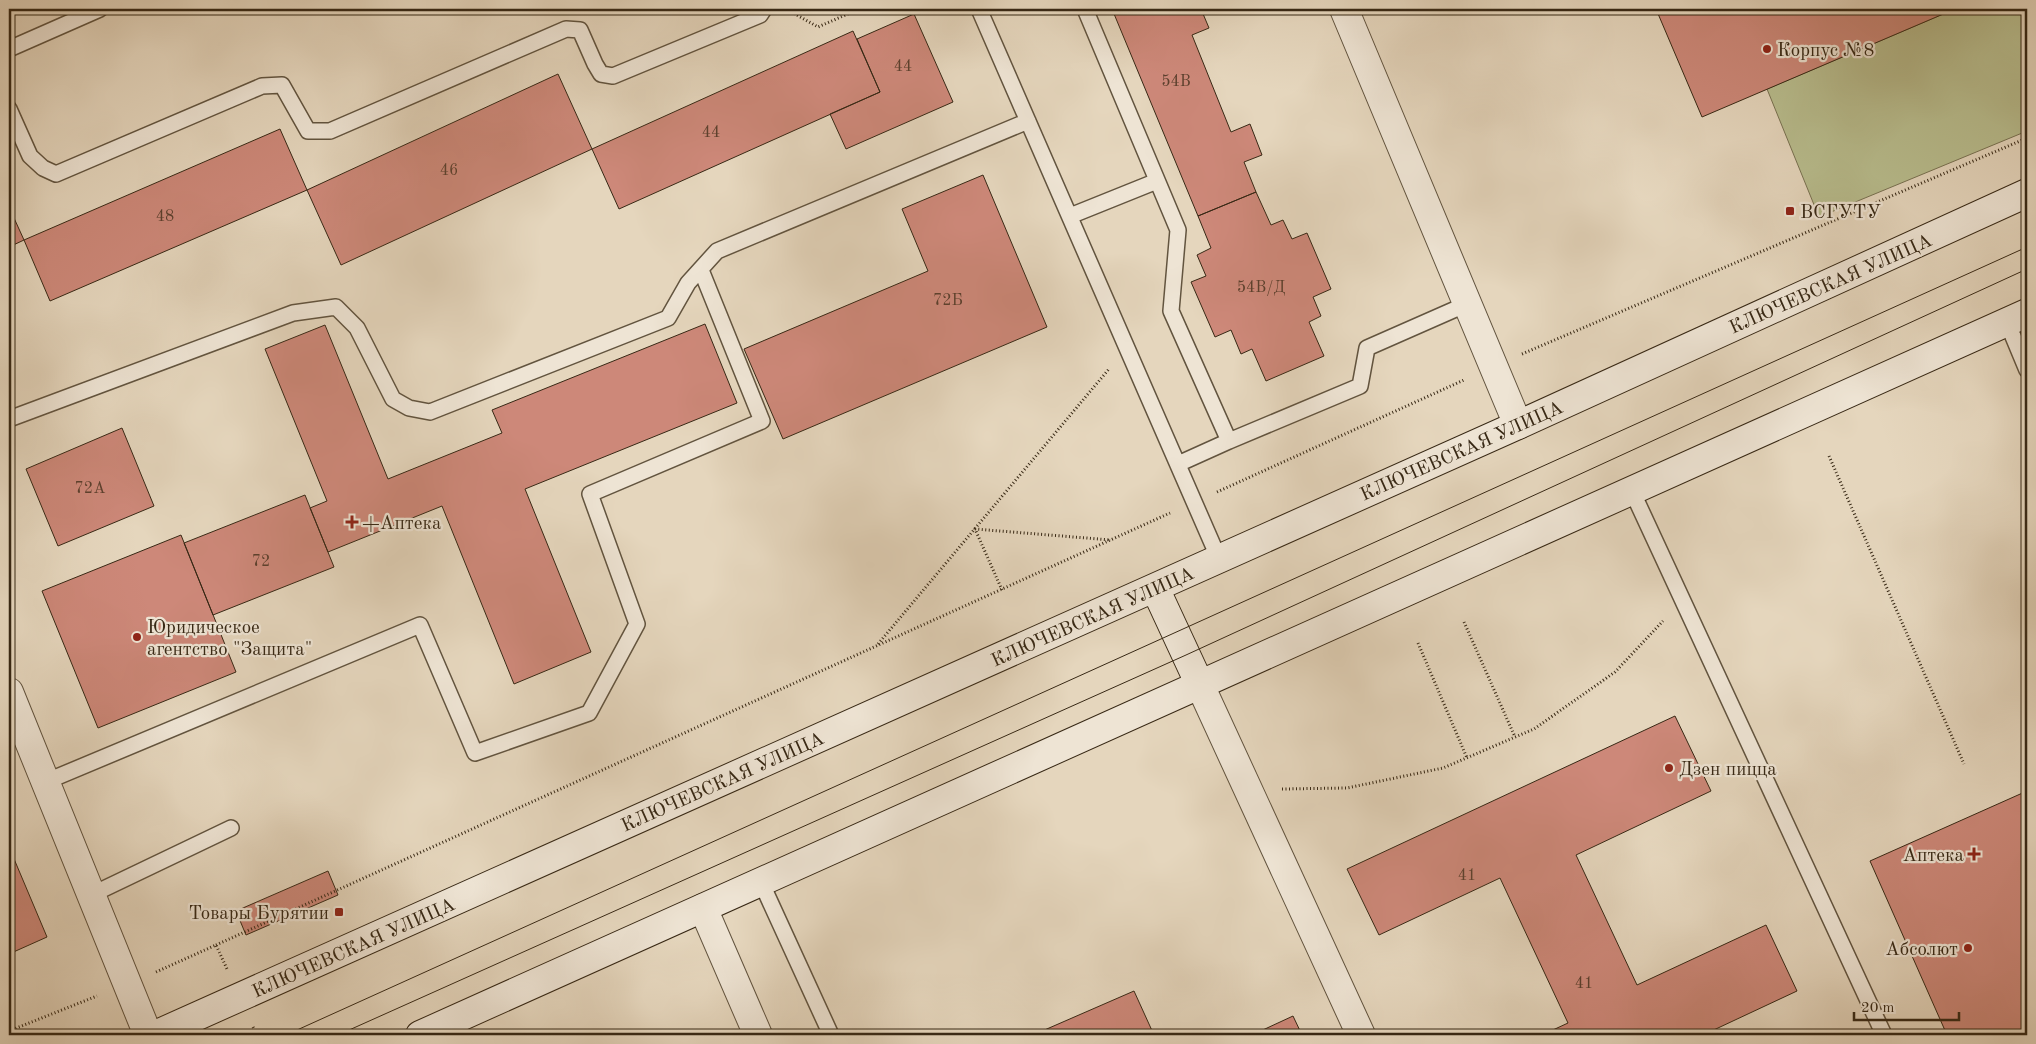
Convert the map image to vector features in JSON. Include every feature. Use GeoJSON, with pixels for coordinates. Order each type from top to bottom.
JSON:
{"type":"FeatureCollection","features":[{"type":"Feature","properties":{"kind":"main road"},"geometry":{"type":"LineString","coordinates":[[1344,9],[1518,425]]}},
{"type":"Feature","properties":{"kind":"main road","name":"КЛЮЧЕВСКАЯ УЛИЦА"},"geometry":{"type":"LineString","coordinates":[[155,1035],[1518,425],[2027,193]]}},
{"type":"Feature","properties":{"kind":"main road"},"geometry":{"type":"LineString","coordinates":[[420,1035],[2017,317]]}},
{"type":"Feature","properties":{"kind":"main road"},"geometry":{"type":"LineString","coordinates":[[1155,588],[1362,1035]]}},
{"type":"Feature","properties":{"kind":"main road"},"geometry":{"type":"LineString","coordinates":[[9,692],[148,1035]]}},
{"type":"Feature","properties":{"kind":"main road"},"geometry":{"type":"LineString","coordinates":[[704,908],[758,1035]]}},
{"type":"Feature","properties":{"kind":"lane"},"geometry":{"type":"LineString","coordinates":[[9,49],[100,9]]}},
{"type":"Feature","properties":{"kind":"lane"},"geometry":{"type":"LineString","coordinates":[[9,109],[30,156],[43,168],[56,174],[262,86],[282,85],[308,132],[330,131],[566,29],[580,30],[601,74],[613,76],[760,15],[764,9]]}},
{"type":"Feature","properties":{"kind":"lane"},"geometry":{"type":"LineString","coordinates":[[979,9],[1219,559]]}},
{"type":"Feature","properties":{"kind":"lane"},"geometry":{"type":"LineString","coordinates":[[1085,9],[1178,230],[1171,311],[1229,441]]}},
{"type":"Feature","properties":{"kind":"lane"},"geometry":{"type":"LineString","coordinates":[[9,419],[293,313],[336,307],[357,328],[392,399],[409,408],[430,412],[668,318],[688,283],[717,251],[1028,121]]}},
{"type":"Feature","properties":{"kind":"lane"},"geometry":{"type":"LineString","coordinates":[[1070,216],[1157,181]]}},
{"type":"Feature","properties":{"kind":"lane"},"geometry":{"type":"LineString","coordinates":[[45,782],[420,625],[475,753],[589,713],[637,624],[590,494],[762,421],[701,270]]}},
{"type":"Feature","properties":{"kind":"lane"},"geometry":{"type":"LineString","coordinates":[[1178,464],[1360,386],[1367,348],[1467,304]]}},
{"type":"Feature","properties":{"kind":"lane"},"geometry":{"type":"LineString","coordinates":[[2017,317],[2027,370]]}},
{"type":"Feature","properties":{"kind":"lane"},"geometry":{"type":"LineString","coordinates":[[1632,491],[1884,1035]]}},
{"type":"Feature","properties":{"kind":"lane"},"geometry":{"type":"LineString","coordinates":[[91,895],[231,828]]}},
{"type":"Feature","properties":{"kind":"lane"},"geometry":{"type":"LineString","coordinates":[[761,882],[831,1035]]}},
{"type":"Feature","properties":{"kind":"path"},"geometry":{"type":"LineString","coordinates":[[786,9],[818,27],[859,9]]}},
{"type":"Feature","properties":{"kind":"path"},"geometry":{"type":"LineString","coordinates":[[216,946],[1493,367],[2027,138]]}},
{"type":"Feature","properties":{"kind":"path"},"geometry":{"type":"LineString","coordinates":[[876,646],[1127,348]]}},
{"type":"Feature","properties":{"kind":"path"},"geometry":{"type":"LineString","coordinates":[[1828,456],[1964,764]]}},
{"type":"Feature","properties":{"kind":"path"},"geometry":{"type":"LineString","coordinates":[[975,529],[1111,540]]}},
{"type":"Feature","properties":{"kind":"path"},"geometry":{"type":"LineString","coordinates":[[975,529],[1002,590]]}},
{"type":"Feature","properties":{"kind":"path"},"geometry":{"type":"LineString","coordinates":[[1248,790],[1347,788],[1443,768],[1534,729],[1615,672],[1683,601]]}},
{"type":"Feature","properties":{"kind":"path"},"geometry":{"type":"LineString","coordinates":[[1464,622],[1515,737]]}},
{"type":"Feature","properties":{"kind":"path"},"geometry":{"type":"LineString","coordinates":[[1418,644],[1467,758]]}},
{"type":"Feature","properties":{"kind":"green space"},"geometry":{"type":"Polygon","coordinates":[[[1955,9],[2027,9],[2027,131],[1819,217],[1767,89],[1955,9]]]}},
{"type":"Feature","properties":{"kind":"building"},"geometry":{"type":"Polygon","coordinates":[[[1112,9],[1201,9],[1209,28],[1192,35],[1231,132],[1250,124],[1262,155],[1244,162],[1256,192],[1198,216],[1112,9]]]}},
{"type":"Feature","properties":{"kind":"building","name":"Корпус №8"},"geometry":{"type":"Polygon","coordinates":[[[1656,9],[1955,9],[1702,117],[1656,9]]]}},
{"type":"Feature","properties":{"kind":"building"},"geometry":{"type":"Polygon","coordinates":[[[914,14],[953,102],[846,149],[830,114],[880,92],[857,39],[914,14]]]}},
{"type":"Feature","properties":{"kind":"building"},"geometry":{"type":"Polygon","coordinates":[[[853,31],[880,92],[619,209],[592,149],[853,31]]]}},
{"type":"Feature","properties":{"kind":"building"},"geometry":{"type":"Polygon","coordinates":[[[558,74],[592,149],[341,265],[307,190],[558,74]]]}},
{"type":"Feature","properties":{"kind":"building"},"geometry":{"type":"Polygon","coordinates":[[[280,129],[307,190],[50,301],[24,240],[280,129]]]}},
{"type":"Feature","properties":{"kind":"building"},"geometry":{"type":"Polygon","coordinates":[[[983,175],[1047,327],[783,439],[744,349],[928,271],[902,209],[983,175]]]}},
{"type":"Feature","properties":{"kind":"building"},"geometry":{"type":"Polygon","coordinates":[[[1256,192],[1271,225],[1283,220],[1292,239],[1307,233],[1331,289],[1313,297],[1321,316],[1309,322],[1324,356],[1266,381],[1252,349],[1241,354],[1231,330],[1215,337],[1191,282],[1206,276],[1197,255],[1211,248],[1198,216],[1256,192]]]}},
{"type":"Feature","properties":{"kind":"building"},"geometry":{"type":"Polygon","coordinates":[[[9,207],[24,240],[9,247],[9,207]]]}},
{"type":"Feature","properties":{"kind":"building"},"geometry":{"type":"Polygon","coordinates":[[[705,324],[737,403],[525,489],[591,652],[514,684],[442,506],[328,552],[310,508],[327,501],[265,349],[325,325],[388,479],[502,433],[492,410],[705,324]]]}},
{"type":"Feature","properties":{"kind":"building"},"geometry":{"type":"Polygon","coordinates":[[[122,428],[154,506],[58,546],[26,469],[122,428]]]}},
{"type":"Feature","properties":{"kind":"building"},"geometry":{"type":"Polygon","coordinates":[[[305,495],[334,567],[213,615],[184,543],[305,495]]]}},
{"type":"Feature","properties":{"kind":"building"},"geometry":{"type":"Polygon","coordinates":[[[181,535],[236,672],[98,728],[42,591],[181,535]]]}},
{"type":"Feature","properties":{"kind":"building"},"geometry":{"type":"Polygon","coordinates":[[[1675,716],[1711,791],[1576,855],[1637,985],[1766,925],[1797,991],[1703,1035],[1542,1035],[1568,1023],[1500,878],[1379,935],[1347,869],[1675,716]]]}},
{"type":"Feature","properties":{"kind":"building","name":"Абсолют"},"geometry":{"type":"Polygon","coordinates":[[[2027,791],[2027,1035],[1947,1035],[1870,861],[2027,791]]]}},
{"type":"Feature","properties":{"kind":"building"},"geometry":{"type":"Polygon","coordinates":[[[9,847],[47,937],[9,954],[9,847]]]}},
{"type":"Feature","properties":{"kind":"building"},"geometry":{"type":"Polygon","coordinates":[[[328,871],[338,895],[246,935],[236,911],[328,871]]]}},
{"type":"Feature","properties":{"kind":"building"},"geometry":{"type":"Polygon","coordinates":[[[1134,991],[1154,1035],[1033,1035],[1134,991]]]}},
{"type":"Feature","properties":{"kind":"building"},"geometry":{"type":"Polygon","coordinates":[[[1293,1016],[1302,1035],[1252,1035],[1293,1016]]]}},
{"type":"Feature","properties":{"kind":"tram line"},"geometry":{"type":"LineString","coordinates":[[286,1035],[2027,247]]}},
{"type":"Feature","properties":{"kind":"tram line"},"geometry":{"type":"LineString","coordinates":[[338,1035],[1186,655],[2027,269]]}},
{"type":"Feature","properties":{"kind":"place","name":"Корпус №8"},"geometry":{"type":"Point","coordinates":[1767,49]}},
{"type":"Feature","properties":{"kind":"place","name":"ВСГУТУ"},"geometry":{"type":"Point","coordinates":[1790,211]}},
{"type":"Feature","properties":{"kind":"place","name":"+Аптека"},"geometry":{"type":"Point","coordinates":[352,522]}},
{"type":"Feature","properties":{"kind":"place","name":"Юридическое агентство \"Защита\""},"geometry":{"type":"Point","coordinates":[137,637]}},
{"type":"Feature","properties":{"kind":"place","name":"Дзен пицца"},"geometry":{"type":"Point","coordinates":[1669,768]}},
{"type":"Feature","properties":{"kind":"place","name":"Аптека"},"geometry":{"type":"Point","coordinates":[1974,854]}},
{"type":"Feature","properties":{"kind":"place","name":"Товары Бурятии"},"geometry":{"type":"Point","coordinates":[339,912]}},
{"type":"Feature","properties":{"kind":"place","name":"Абсолют"},"geometry":{"type":"Point","coordinates":[1968,948]}}]}
